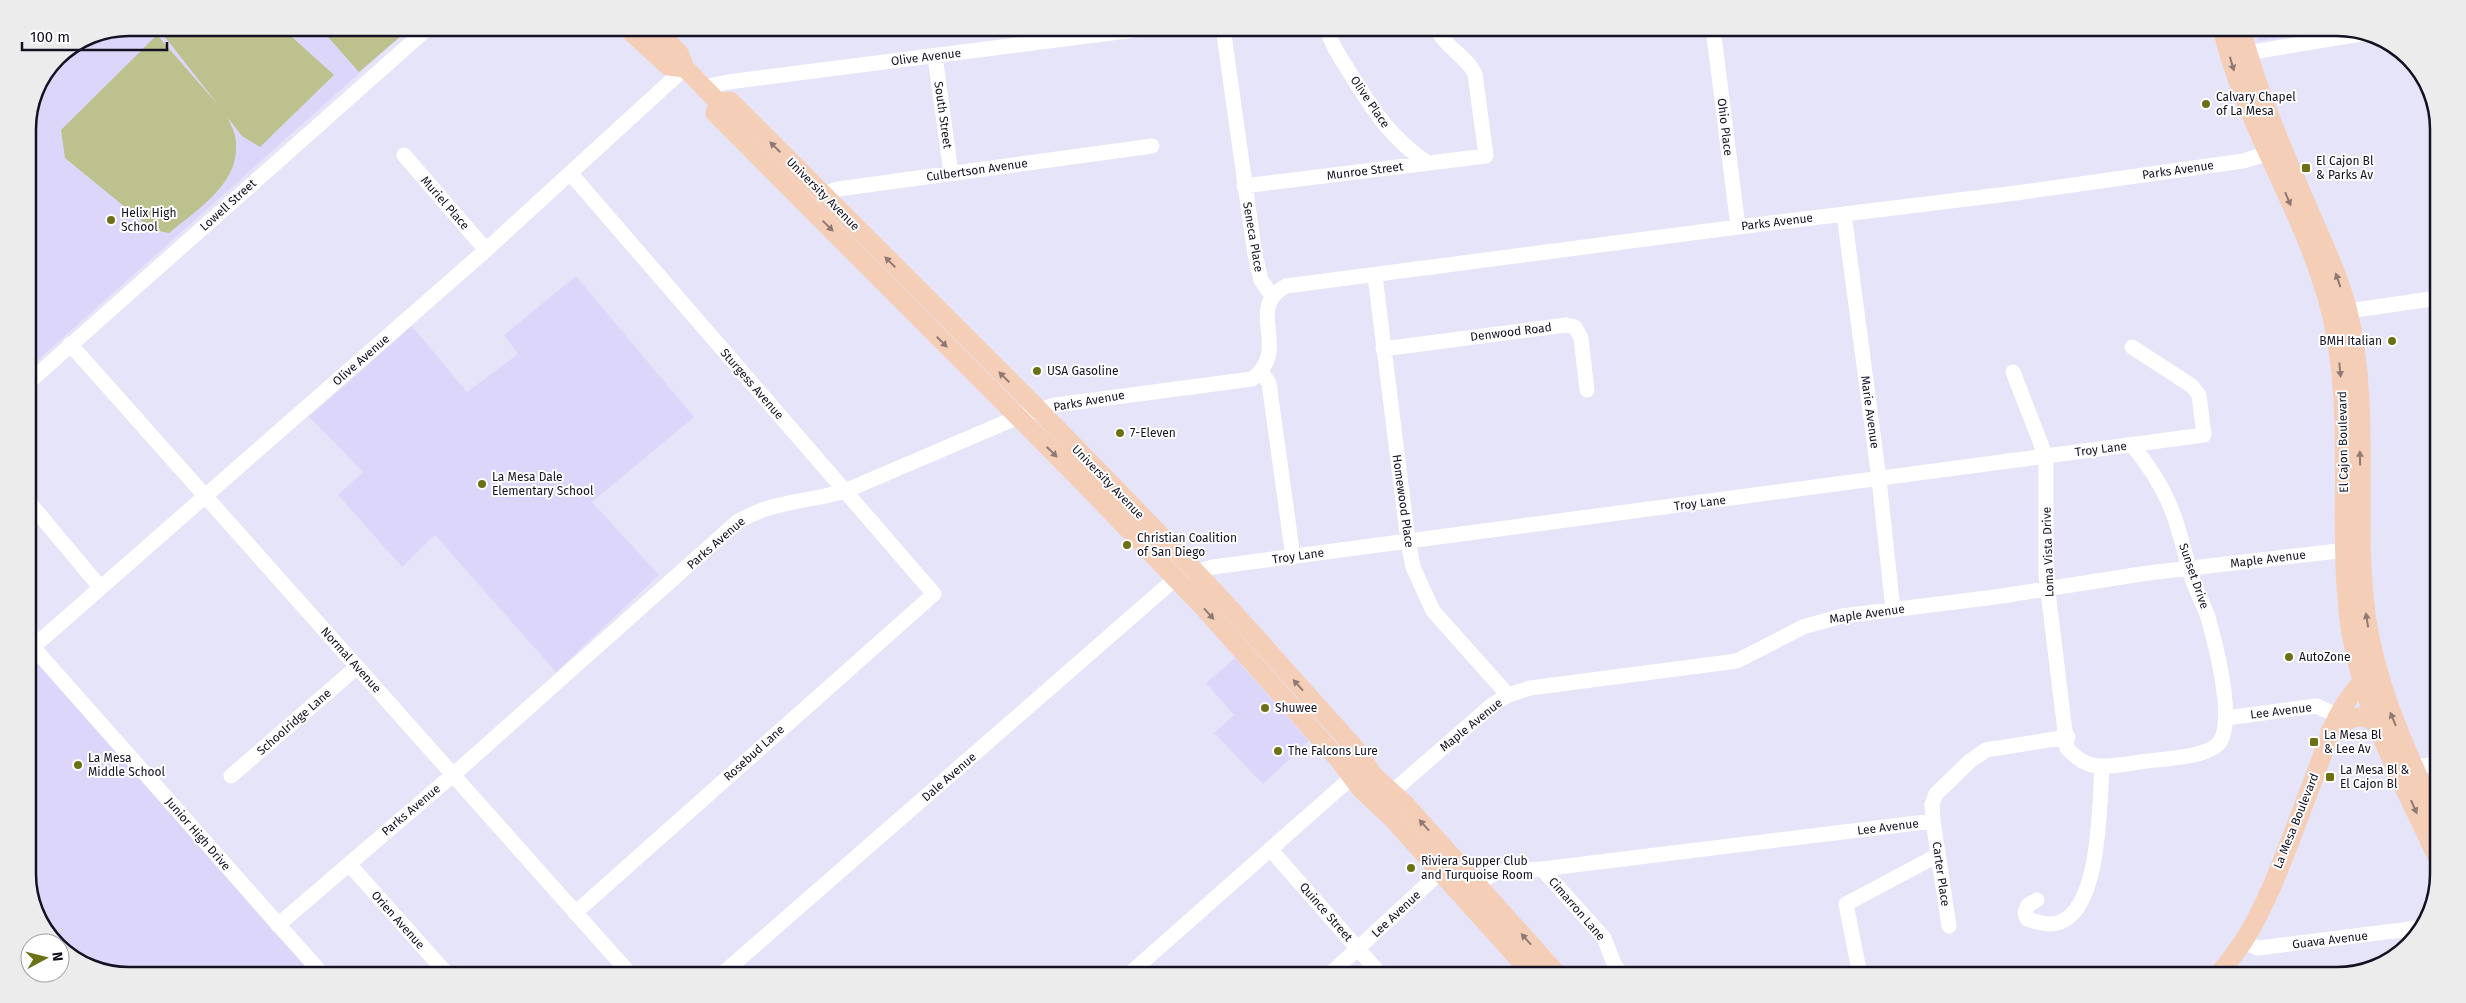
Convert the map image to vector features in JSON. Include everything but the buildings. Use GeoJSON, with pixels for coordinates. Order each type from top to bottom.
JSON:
{"type":"FeatureCollection","features":[{"type":"Feature","properties":{"kind":"main road","name":"University Avenue"},"geometry":{"type":"LineString","coordinates":[[636,36],[668,66],[685,68]]}},
{"type":"Feature","properties":{"kind":"main road","name":"University Avenue"},"geometry":{"type":"LineString","coordinates":[[663,36],[679,53],[685,68],[703,87],[718,102],[730,101],[1040,411],[1196,572],[1318,706],[1374,775],[1454,859],[1469,890],[1526,967]]}},
{"type":"Feature","properties":{"kind":"main road","name":"El Cajon Boulevard"},"geometry":{"type":"LineString","coordinates":[[2224,36],[2240,88],[2275,151],[2332,263],[2348,311],[2360,401],[2362,569],[2366,613],[2376,668],[2388,709],[2430,803]]}},
{"type":"Feature","properties":{"kind":"main road","name":"El Cajon Boulevard"},"geometry":{"type":"LineString","coordinates":[[2243,36],[2275,151],[2325,293],[2336,339],[2343,412],[2349,620],[2361,682],[2376,724],[2430,842]]}},
{"type":"Feature","properties":{"kind":"main road","name":"University Avenue"},"geometry":{"type":"LineString","coordinates":[[718,102],[715,113],[1176,578],[1336,755],[1352,778],[1440,872],[1469,890],[1549,967]]}},
{"type":"Feature","properties":{"kind":"main road","name":"La Mesa Boulevard"},"geometry":{"type":"LineString","coordinates":[[2225,967],[2243,942],[2259,913],[2333,723],[2348,697],[2376,668]]}},
{"type":"Feature","properties":{"kind":"main road"},"geometry":{"type":"LineString","coordinates":[[2333,723],[2357,716],[2367,717],[2376,724]]}},
{"type":"Feature","properties":{"kind":"street","name":"Lowell Street"},"geometry":{"type":"LineString","coordinates":[[36,376],[419,36]]}},
{"type":"Feature","properties":{"kind":"street","name":"Olive Avenue"},"geometry":{"type":"LineString","coordinates":[[703,87],[728,82],[1089,36]]}},
{"type":"Feature","properties":{"kind":"street","name":"Seneca Place"},"geometry":{"type":"LineString","coordinates":[[1224,36],[1244,186],[1261,280],[1272,296]]}},
{"type":"Feature","properties":{"kind":"street","name":"Olive Place"},"geometry":{"type":"LineString","coordinates":[[1331,36],[1334,47],[1384,126],[1411,152],[1428,163]]}},
{"type":"Feature","properties":{"kind":"street","name":"Munroe Street"},"geometry":{"type":"LineString","coordinates":[[1244,186],[1486,156],[1475,74],[1471,65],[1442,36]]}},
{"type":"Feature","properties":{"kind":"street","name":"Ohio Place"},"geometry":{"type":"LineString","coordinates":[[1714,36],[1738,226]]}},
{"type":"Feature","properties":{"kind":"street"},"geometry":{"type":"LineString","coordinates":[[2247,53],[2292,47],[2341,36]]}},
{"type":"Feature","properties":{"kind":"street","name":"South Street"},"geometry":{"type":"LineString","coordinates":[[936,56],[951,173]]}},
{"type":"Feature","properties":{"kind":"street","name":"Olive Avenue"},"geometry":{"type":"LineString","coordinates":[[36,643],[486,250],[685,68]]}},
{"type":"Feature","properties":{"kind":"street","name":"Culbertson Avenue"},"geometry":{"type":"LineString","coordinates":[[806,205],[822,194],[838,189],[1152,146]]}},
{"type":"Feature","properties":{"kind":"street","name":"Parks Avenue"},"geometry":{"type":"LineString","coordinates":[[1272,296],[1286,286],[1375,276],[1738,226],[2016,193],[2234,162],[2275,151]]}},
{"type":"Feature","properties":{"kind":"street","name":"Muriel Place"},"geometry":{"type":"LineString","coordinates":[[404,155],[486,250]]}},
{"type":"Feature","properties":{"kind":"street","name":"Sturgess Avenue"},"geometry":{"type":"LineString","coordinates":[[571,174],[934,594]]}},
{"type":"Feature","properties":{"kind":"street","name":"Marie Avenue"},"geometry":{"type":"LineString","coordinates":[[1844,214],[1879,479],[1893,610]]}},
{"type":"Feature","properties":{"kind":"street","name":"Homewood Place"},"geometry":{"type":"LineString","coordinates":[[1375,276],[1408,542],[1413,567],[1433,611],[1508,695]]}},
{"type":"Feature","properties":{"kind":"street"},"geometry":{"type":"LineString","coordinates":[[1272,296],[1266,309],[1270,345],[1269,356],[1261,372],[1269,383],[1293,557]]}},
{"type":"Feature","properties":{"kind":"street"},"geometry":{"type":"LineString","coordinates":[[2348,311],[2430,299]]}},
{"type":"Feature","properties":{"kind":"street","name":"Denwood Road"},"geometry":{"type":"LineString","coordinates":[[1383,348],[1566,325],[1575,327],[1581,338],[1587,390]]}},
{"type":"Feature","properties":{"kind":"street","name":"Normal Avenue"},"geometry":{"type":"LineString","coordinates":[[70,344],[624,967]]}},
{"type":"Feature","properties":{"kind":"street","name":"Troy Lane"},"geometry":{"type":"LineString","coordinates":[[1176,578],[1196,572],[1293,557],[2204,435],[2199,395],[2192,386],[2132,347]]}},
{"type":"Feature","properties":{"kind":"street","name":"Parks Avenue"},"geometry":{"type":"LineString","coordinates":[[278,925],[452,775],[737,522],[754,512],[774,504],[819,499],[845,491],[1018,417],[1074,402],[1252,379],[1261,372]]}},
{"type":"Feature","properties":{"kind":"street","name":"Loma Vista Drive"},"geometry":{"type":"LineString","coordinates":[[2013,372],[2046,457],[2048,589],[2068,737]]}},
{"type":"Feature","properties":{"kind":"street","name":"Sunset Drive"},"geometry":{"type":"LineString","coordinates":[[2132,445],[2150,468],[2167,499],[2177,524],[2189,569],[2207,616],[2221,667],[2226,718]]}},
{"type":"Feature","properties":{"kind":"street"},"geometry":{"type":"LineString","coordinates":[[36,511],[100,587]]}},
{"type":"Feature","properties":{"kind":"street","name":"Maple Avenue"},"geometry":{"type":"LineString","coordinates":[[1378,805],[1492,706],[1508,695],[1548,685],[1737,661],[1803,627],[1825,620],[2148,573],[2346,550]]}},
{"type":"Feature","properties":{"kind":"street","name":"Dale Avenue"},"geometry":{"type":"LineString","coordinates":[[731,967],[1176,578]]}},
{"type":"Feature","properties":{"kind":"street","name":"Rosebud Lane"},"geometry":{"type":"LineString","coordinates":[[575,913],[934,594]]}},
{"type":"Feature","properties":{"kind":"street","name":"Junior High Drive"},"geometry":{"type":"LineString","coordinates":[[36,649],[315,967]]}},
{"type":"Feature","properties":{"kind":"street","name":"Schoolridge Lane"},"geometry":{"type":"LineString","coordinates":[[231,776],[357,667]]}},
{"type":"Feature","properties":{"kind":"street","name":"Lee Avenue"},"geometry":{"type":"LineString","coordinates":[[2226,718],[2316,706],[2333,723]]}},
{"type":"Feature","properties":{"kind":"street"},"geometry":{"type":"LineString","coordinates":[[2068,737],[2068,748],[2076,758],[2093,767],[2102,767],[2203,753],[2219,743],[2225,732],[2226,718]]}},
{"type":"Feature","properties":{"kind":"street","name":"Lee Avenue"},"geometry":{"type":"LineString","coordinates":[[1469,890],[1496,872],[1542,870],[1933,821],[1932,804],[1936,794],[1970,761],[1986,750],[2068,737]]}},
{"type":"Feature","properties":{"kind":"street"},"geometry":{"type":"LineString","coordinates":[[1138,967],[1367,765]]}},
{"type":"Feature","properties":{"kind":"street"},"geometry":{"type":"LineString","coordinates":[[2414,767],[2430,765]]}},
{"type":"Feature","properties":{"kind":"street"},"geometry":{"type":"LineString","coordinates":[[2037,900],[2028,905],[2025,913],[2027,919],[2050,924],[2062,921],[2072,914],[2081,902],[2094,868],[2102,767]]}},
{"type":"Feature","properties":{"kind":"street","name":"Carter Place"},"geometry":{"type":"LineString","coordinates":[[1933,821],[1949,926]]}},
{"type":"Feature","properties":{"kind":"street","name":"Quince Street"},"geometry":{"type":"LineString","coordinates":[[1270,850],[1373,967]]}},
{"type":"Feature","properties":{"kind":"street"},"geometry":{"type":"LineString","coordinates":[[1858,967],[1846,904],[1938,855]]}},
{"type":"Feature","properties":{"kind":"street","name":"Lee Avenue"},"geometry":{"type":"LineString","coordinates":[[1339,967],[1454,859]]}},
{"type":"Feature","properties":{"kind":"street","name":"Orien Avenue"},"geometry":{"type":"LineString","coordinates":[[349,864],[440,967]]}},
{"type":"Feature","properties":{"kind":"street","name":"Cimarron Lane"},"geometry":{"type":"LineString","coordinates":[[1542,870],[1604,938],[1616,967]]}},
{"type":"Feature","properties":{"kind":"street","name":"Guava Avenue"},"geometry":{"type":"LineString","coordinates":[[2243,942],[2256,948],[2265,948],[2411,929]]}},
{"type":"Feature","properties":{"kind":"shaded area","name":"Helix High School"},"geometry":{"type":"Polygon","coordinates":[[[129,36],[401,36],[36,362],[36,123],[43,94],[59,68],[68,59],[99,41],[129,36]]]}},
{"type":"Feature","properties":{"kind":"shaded area"},"geometry":{"type":"Polygon","coordinates":[[[2257,36],[2292,36],[2258,41],[2257,36]]]}},
{"type":"Feature","properties":{"kind":"shaded area","name":"La Mesa Dale Elementary School"},"geometry":{"type":"Polygon","coordinates":[[[576,276],[694,417],[592,502],[659,575],[556,672],[435,535],[402,567],[338,495],[363,472],[309,417],[412,326],[467,392],[518,354],[504,335],[576,276]]]}},
{"type":"Feature","properties":{"kind":"shaded area"},"geometry":{"type":"Polygon","coordinates":[[[1235,658],[1309,741],[1263,784],[1214,733],[1234,715],[1206,683],[1235,658]]]}},
{"type":"Feature","properties":{"kind":"shaded area","name":"La Mesa Middle School"},"geometry":{"type":"Polygon","coordinates":[[[36,659],[271,929],[307,967],[123,967],[94,960],[70,946],[70,933],[58,933],[41,904],[36,880],[36,659]]]}},
{"type":"Feature","properties":{"kind":"green space"},"geometry":{"type":"Polygon","coordinates":[[[156,36],[219,106],[164,36],[291,36],[334,75],[260,147],[242,136],[228,118],[234,134],[236,152],[233,167],[217,192],[169,233],[153,230],[65,158],[61,130],[156,36]]]}},
{"type":"Feature","properties":{"kind":"green space"},"geometry":{"type":"Polygon","coordinates":[[[327,36],[401,36],[359,72],[327,36]]]}},
{"type":"Feature","properties":{"kind":"place","name":"Calvary Chapel of La Mesa"},"geometry":{"type":"Point","coordinates":[2206,104]}},
{"type":"Feature","properties":{"kind":"place","name":"El Cajon Bl & Parks Av"},"geometry":{"type":"Point","coordinates":[2306,168]}},
{"type":"Feature","properties":{"kind":"place","name":"Helix High School"},"geometry":{"type":"Point","coordinates":[111,220]}},
{"type":"Feature","properties":{"kind":"place","name":"BMH Italian"},"geometry":{"type":"Point","coordinates":[2392,341]}},
{"type":"Feature","properties":{"kind":"place","name":"USA Gasoline"},"geometry":{"type":"Point","coordinates":[1037,371]}},
{"type":"Feature","properties":{"kind":"place","name":"7-Eleven"},"geometry":{"type":"Point","coordinates":[1120,433]}},
{"type":"Feature","properties":{"kind":"place","name":"La Mesa Dale Elementary School"},"geometry":{"type":"Point","coordinates":[482,484]}},
{"type":"Feature","properties":{"kind":"place","name":"Christian Coalition of San Diego"},"geometry":{"type":"Point","coordinates":[1127,545]}},
{"type":"Feature","properties":{"kind":"place","name":"AutoZone"},"geometry":{"type":"Point","coordinates":[2289,657]}},
{"type":"Feature","properties":{"kind":"place","name":"Shuwee"},"geometry":{"type":"Point","coordinates":[1265,708]}},
{"type":"Feature","properties":{"kind":"place","name":"La Mesa Bl & Lee Av"},"geometry":{"type":"Point","coordinates":[2314,742]}},
{"type":"Feature","properties":{"kind":"place","name":"The Falcons Lure"},"geometry":{"type":"Point","coordinates":[1278,751]}},
{"type":"Feature","properties":{"kind":"place","name":"La Mesa Middle School"},"geometry":{"type":"Point","coordinates":[78,765]}},
{"type":"Feature","properties":{"kind":"place","name":"La Mesa Bl & El Cajon Bl"},"geometry":{"type":"Point","coordinates":[2330,777]}},
{"type":"Feature","properties":{"kind":"place","name":"Riviera Supper Club and Turquoise Room"},"geometry":{"type":"Point","coordinates":[1411,868]}}]}
